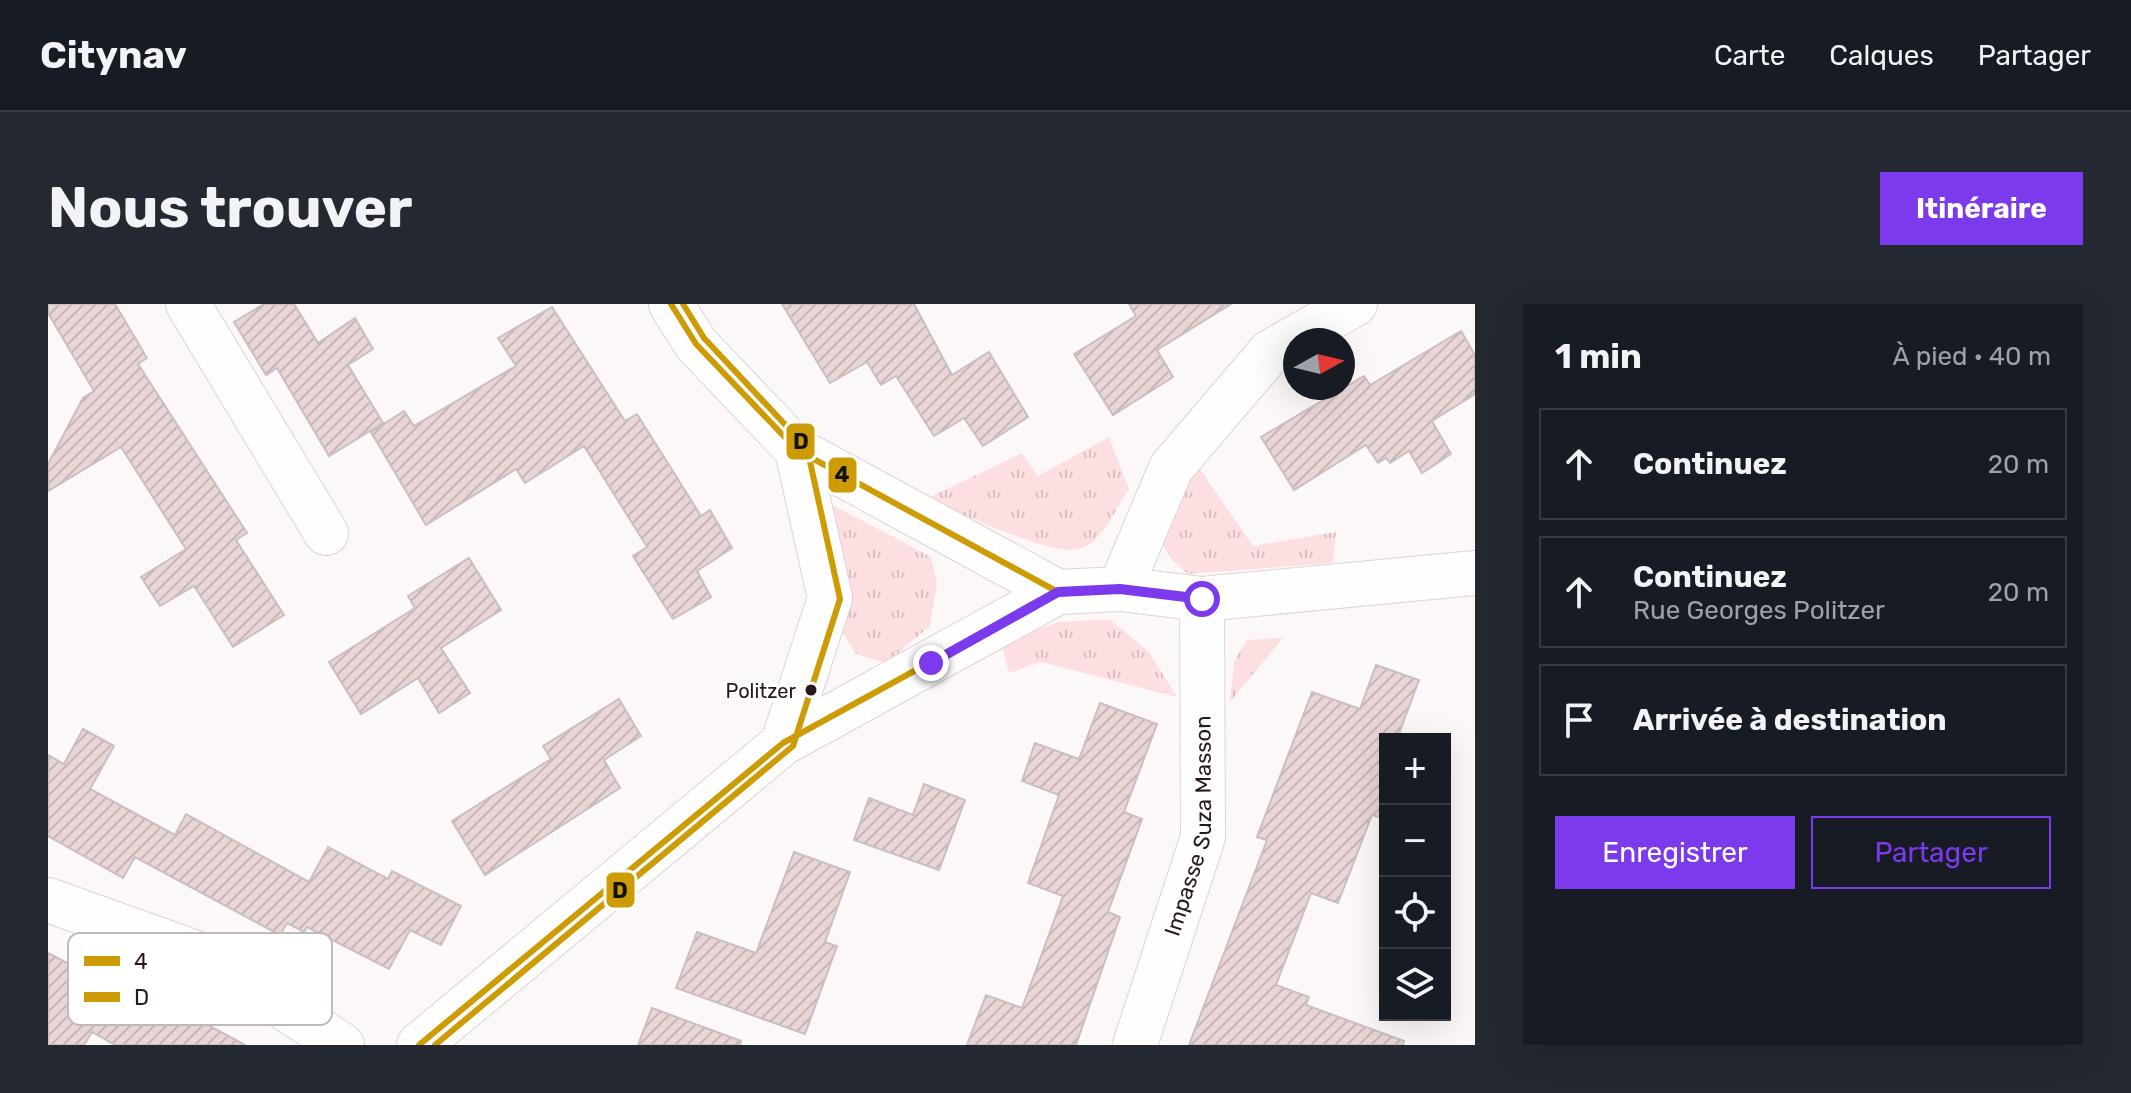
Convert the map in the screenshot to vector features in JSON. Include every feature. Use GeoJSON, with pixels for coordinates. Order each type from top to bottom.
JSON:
{"type":"FeatureCollection","features":[{"type":"Feature","properties":{"kind":"street"},"geometry":{"type":"LineString","coordinates":[[188,304],[326,533]]}},
{"type":"Feature","properties":{"kind":"street"},"geometry":{"type":"LineString","coordinates":[[671,304],[696,344],[797,450],[1058,592]]}},
{"type":"Feature","properties":{"kind":"street"},"geometry":{"type":"LineString","coordinates":[[1120,589],[1171,468],[1270,352],[1355,304]]}},
{"type":"Feature","properties":{"kind":"street"},"geometry":{"type":"LineString","coordinates":[[783,743],[830,598],[797,450]]}},
{"type":"Feature","properties":{"kind":"street"},"geometry":{"type":"LineString","coordinates":[[419,1045],[783,743],[1058,592],[1120,589],[1202,599],[1475,573]]}},
{"type":"Feature","properties":{"kind":"street","name":"Impasse Suza Masson"},"geometry":{"type":"LineString","coordinates":[[1135,1045],[1203,837],[1202,599]]}},
{"type":"Feature","properties":{"kind":"street"},"geometry":{"type":"LineString","coordinates":[[48,900],[140,933]]}},
{"type":"Feature","properties":{"kind":"street"},"geometry":{"type":"LineString","coordinates":[[311,1025],[342,1045]]}},
{"type":"Feature","properties":{"kind":"green space"},"geometry":{"type":"Polygon","coordinates":[[[1109,437],[1129,489],[1101,533],[1087,546],[1064,549],[1046,546],[926,499],[1022,453],[1038,476],[1109,437]]]}},
{"type":"Feature","properties":{"kind":"green space"},"geometry":{"type":"Polygon","coordinates":[[[1197,465],[1253,546],[1336,532],[1333,563],[1188,574],[1172,560],[1158,537],[1197,465]]]}},
{"type":"Feature","properties":{"kind":"green space"},"geometry":{"type":"Polygon","coordinates":[[[829,503],[931,557],[937,584],[930,626],[886,663],[856,654],[843,633],[829,503]]]}},
{"type":"Feature","properties":{"kind":"green space"},"geometry":{"type":"Polygon","coordinates":[[[1109,619],[1149,652],[1177,697],[1041,662],[1009,673],[1001,642],[1059,622],[1109,619]]]}},
{"type":"Feature","properties":{"kind":"green space"},"geometry":{"type":"Polygon","coordinates":[[[1283,638],[1230,702],[1234,662],[1247,640],[1283,638]]]}},
{"type":"Feature","properties":{"kind":"building"},"geometry":{"type":"Polygon","coordinates":[[[48,304],[115,304],[147,358],[138,364],[247,533],[236,540],[284,615],[233,647],[194,586],[160,606],[141,577],[186,549],[121,447],[48,491],[48,464],[83,398],[94,391],[48,313],[48,304]]]}},
{"type":"Feature","properties":{"kind":"building"},"geometry":{"type":"Polygon","coordinates":[[[264,304],[294,304],[318,343],[355,318],[373,349],[348,365],[383,423],[329,456],[277,368],[266,375],[234,322],[264,304]]]}},
{"type":"Feature","properties":{"kind":"building"},"geometry":{"type":"Polygon","coordinates":[[[782,304],[914,304],[952,375],[989,352],[1028,417],[983,446],[964,418],[934,436],[896,376],[881,385],[867,362],[830,383],[782,304]]]}},
{"type":"Feature","properties":{"kind":"building"},"geometry":{"type":"Polygon","coordinates":[[[1129,304],[1231,304],[1157,350],[1173,377],[1113,415],[1074,354],[1136,316],[1129,304]]]}},
{"type":"Feature","properties":{"kind":"building"},"geometry":{"type":"Polygon","coordinates":[[[552,307],[625,421],[637,414],[701,516],[710,510],[732,548],[697,571],[711,597],[673,619],[633,556],[647,547],[584,446],[525,483],[516,469],[426,525],[371,432],[404,411],[414,426],[516,366],[498,338],[552,307]]]}},
{"type":"Feature","properties":{"kind":"building"},"geometry":{"type":"Polygon","coordinates":[[[1461,331],[1475,355],[1475,394],[1432,421],[1451,454],[1422,473],[1409,451],[1390,463],[1386,458],[1378,463],[1366,445],[1294,490],[1261,437],[1323,400],[1355,400],[1355,381],[1364,376],[1370,385],[1461,331]]]}},
{"type":"Feature","properties":{"kind":"building"},"geometry":{"type":"Polygon","coordinates":[[[469,558],[501,610],[441,648],[470,693],[439,713],[418,678],[361,714],[329,662],[415,608],[408,596],[469,558]]]}},
{"type":"Feature","properties":{"kind":"building"},"geometry":{"type":"Polygon","coordinates":[[[1376,665],[1419,680],[1399,733],[1379,733],[1379,817],[1372,815],[1338,903],[1311,893],[1276,985],[1309,997],[1306,1005],[1404,1041],[1403,1045],[1189,1045],[1267,840],[1257,837],[1312,692],[1360,709],[1376,665]]]}},
{"type":"Feature","properties":{"kind":"building"},"geometry":{"type":"Polygon","coordinates":[[[619,699],[641,736],[604,760],[620,788],[485,875],[452,821],[551,759],[543,746],[619,699]]]}},
{"type":"Feature","properties":{"kind":"building"},"geometry":{"type":"Polygon","coordinates":[[[1100,703],[1157,724],[1124,812],[1142,819],[1108,912],[1120,917],[1076,1045],[967,1045],[986,995],[1022,1008],[1063,896],[1028,883],[1059,795],[1022,781],[1035,743],[1079,759],[1100,703]]]}},
{"type":"Feature","properties":{"kind":"building"},"geometry":{"type":"Polygon","coordinates":[[[83,729],[114,746],[90,789],[175,835],[186,814],[309,882],[328,847],[388,879],[392,871],[461,906],[441,945],[410,930],[389,969],[332,940],[332,933],[319,933],[307,927],[304,932],[287,923],[281,933],[276,933],[135,857],[123,878],[48,836],[48,755],[64,764],[83,729]]]}},
{"type":"Feature","properties":{"kind":"building"},"geometry":{"type":"Polygon","coordinates":[[[924,784],[965,800],[939,870],[854,840],[869,798],[913,815],[924,784]]]}},
{"type":"Feature","properties":{"kind":"building"},"geometry":{"type":"Polygon","coordinates":[[[794,852],[850,872],[825,942],[837,946],[805,1034],[676,988],[697,932],[756,953],[794,852]]]}},
{"type":"Feature","properties":{"kind":"building"},"geometry":{"type":"Polygon","coordinates":[[[48,953],[68,963],[68,1025],[208,1025],[245,1045],[115,1045],[92,1032],[84,1045],[48,1045],[48,953]]]}},
{"type":"Feature","properties":{"kind":"building"},"geometry":{"type":"Polygon","coordinates":[[[652,1008],[741,1041],[740,1045],[638,1045],[652,1008]]]}},
{"type":"Feature","properties":{"kind":"transit line","name":"4"},"geometry":{"type":"LineString","coordinates":[[671,304],[696,344],[797,450],[1058,592]]}},
{"type":"Feature","properties":{"kind":"transit line","name":"D"},"geometry":{"type":"LineString","coordinates":[[435,1045],[793,746],[840,599],[807,448],[704,338],[683,304]]}},
{"type":"Feature","properties":{"kind":"transit line","name":"4"},"geometry":{"type":"LineString","coordinates":[[419,1045],[783,743],[1058,592]]}},
{"type":"Feature","properties":{"kind":"place","name":"Politzer"},"geometry":{"type":"Point","coordinates":[811,690]}},
{"type":"Feature","properties":{"kind":"route"},"geometry":{"type":"LineString","coordinates":[[931,663],[1058,592],[1120,589],[1202,599]]}}]}
